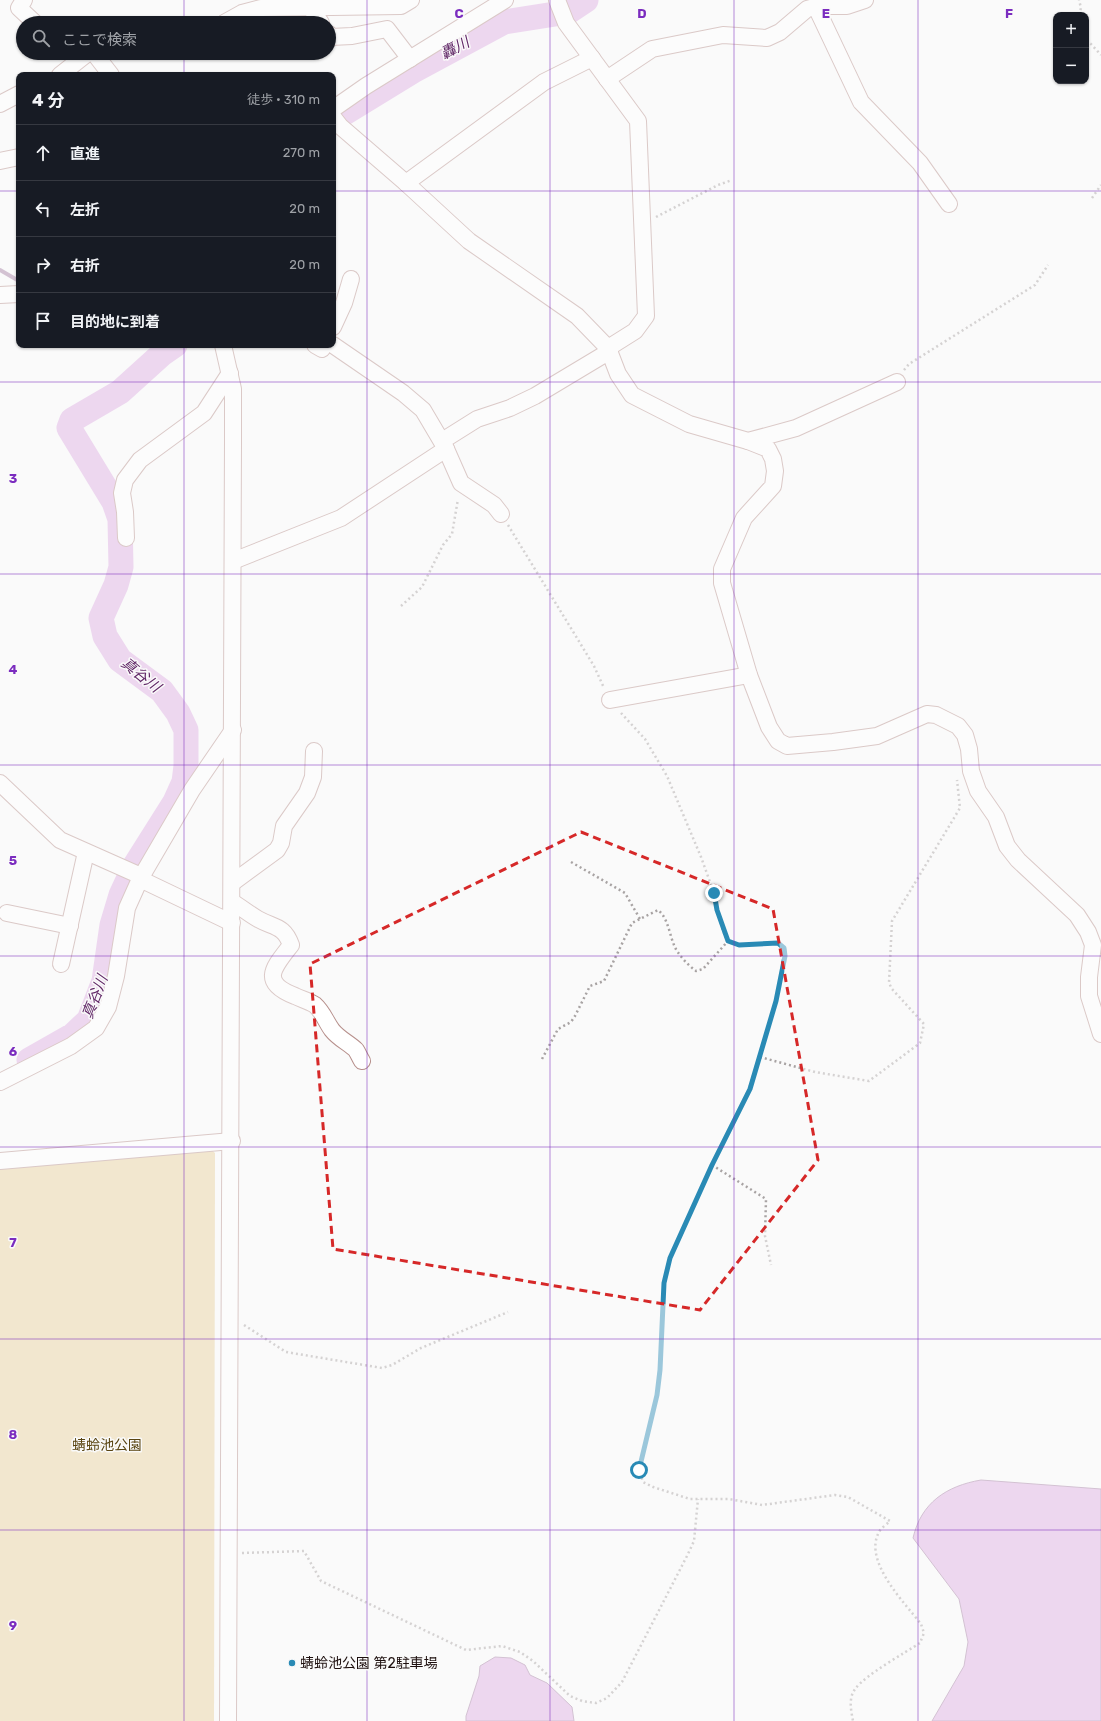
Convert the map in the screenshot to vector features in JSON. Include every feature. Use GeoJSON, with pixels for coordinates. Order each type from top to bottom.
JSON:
{"type":"FeatureCollection","features":[{"type":"Feature","properties":{"kind":"street"},"geometry":{"type":"LineString","coordinates":[[24,0],[19,8],[28,16]]}},
{"type":"Feature","properties":{"kind":"street"},"geometry":{"type":"LineString","coordinates":[[237,16],[261,8],[401,6],[411,0]]}},
{"type":"Feature","properties":{"kind":"street"},"geometry":{"type":"LineString","coordinates":[[336,107],[410,58],[505,0]]}},
{"type":"Feature","properties":{"kind":"street"},"geometry":{"type":"LineString","coordinates":[[233,561],[341,518],[444,445],[477,419],[510,408],[535,396],[635,331],[646,316],[638,121],[566,23],[557,0]]}},
{"type":"Feature","properties":{"kind":"street"},"geometry":{"type":"LineString","coordinates":[[607,79],[652,49],[723,35],[767,38],[780,32],[807,9],[816,7],[847,6],[865,0]]}},
{"type":"Feature","properties":{"kind":"street"},"geometry":{"type":"LineString","coordinates":[[816,7],[861,102],[920,163],[949,204]]}},
{"type":"Feature","properties":{"kind":"street"},"geometry":{"type":"LineString","coordinates":[[311,8],[316,16]]}},
{"type":"Feature","properties":{"kind":"street"},"geometry":{"type":"LineString","coordinates":[[336,37],[352,36],[387,29],[410,58]]}},
{"type":"Feature","properties":{"kind":"street"},"geometry":{"type":"LineString","coordinates":[[406,182],[544,82],[592,58]]}},
{"type":"Feature","properties":{"kind":"street"},"geometry":{"type":"LineString","coordinates":[[64,72],[79,60]]}},
{"type":"Feature","properties":{"kind":"street"},"geometry":{"type":"LineString","coordinates":[[99,60],[109,72]]}},
{"type":"Feature","properties":{"kind":"street"},"geometry":{"type":"LineString","coordinates":[[0,104],[16,96]]}},
{"type":"Feature","properties":{"kind":"street"},"geometry":{"type":"LineString","coordinates":[[336,121],[469,240],[577,316],[609,349],[618,374],[632,395],[689,424],[748,441],[768,449],[773,459],[775,471],[773,486],[744,518],[722,569],[722,583],[749,675],[769,727],[778,741],[787,746],[878,736],[927,714],[936,714],[958,726],[965,735],[969,749],[972,771],[978,791],[996,817],[1007,846],[1018,860],[1077,915],[1088,932],[1093,945],[1089,977],[1090,996],[1101,1034]]}},
{"type":"Feature","properties":{"kind":"street"},"geometry":{"type":"LineString","coordinates":[[0,161],[16,158]]}},
{"type":"Feature","properties":{"kind":"street"},"geometry":{"type":"LineString","coordinates":[[336,320],[344,303],[351,279]]}},
{"type":"Feature","properties":{"kind":"street"},"geometry":{"type":"LineString","coordinates":[[0,296],[16,294]]}},
{"type":"Feature","properties":{"kind":"street"},"geometry":{"type":"LineString","coordinates":[[336,347],[403,393],[423,410],[444,445],[462,482],[494,505],[501,514]]}},
{"type":"Feature","properties":{"kind":"street"},"geometry":{"type":"LineString","coordinates":[[224,348],[233,389],[232,1141],[228,1721]]}},
{"type":"Feature","properties":{"kind":"street"},"geometry":{"type":"LineString","coordinates":[[126,538],[125,512],[122,493],[125,480],[140,460],[204,413],[230,373]]}},
{"type":"Feature","properties":{"kind":"street"},"geometry":{"type":"LineString","coordinates":[[748,441],[796,428],[897,382]]}},
{"type":"Feature","properties":{"kind":"street"},"geometry":{"type":"LineString","coordinates":[[610,700],[749,675]]}},
{"type":"Feature","properties":{"kind":"street"},"geometry":{"type":"LineString","coordinates":[[0,1082],[70,1046],[96,1028],[108,1007],[116,976],[127,908],[140,878],[192,790],[232,730]]}},
{"type":"Feature","properties":{"kind":"street"},"geometry":{"type":"LineString","coordinates":[[232,883],[277,850],[281,843],[284,826],[309,788],[313,777],[314,752]]}},
{"type":"Feature","properties":{"kind":"street"},"geometry":{"type":"LineString","coordinates":[[0,783],[60,840],[232,923]]}},
{"type":"Feature","properties":{"kind":"street"},"geometry":{"type":"LineString","coordinates":[[62,964],[86,852]]}},
{"type":"Feature","properties":{"kind":"street"},"geometry":{"type":"LineString","coordinates":[[232,902],[260,920],[275,925],[288,936],[291,945],[273,969],[273,978],[277,987],[289,994],[314,1004],[321,1011],[332,1030],[344,1043],[356,1050],[362,1061]]}},
{"type":"Feature","properties":{"kind":"street"},"geometry":{"type":"LineString","coordinates":[[7,913],[70,926]]}},
{"type":"Feature","properties":{"kind":"street"},"geometry":{"type":"LineString","coordinates":[[0,1161],[232,1141]]}},
{"type":"Feature","properties":{"kind":"path"},"geometry":{"type":"LineString","coordinates":[[1080,0],[1080,12]]}},
{"type":"Feature","properties":{"kind":"path"},"geometry":{"type":"LineString","coordinates":[[1089,42],[1101,55]]}},
{"type":"Feature","properties":{"kind":"path"},"geometry":{"type":"LineString","coordinates":[[642,221],[655,217],[718,184],[732,180]]}},
{"type":"Feature","properties":{"kind":"path"},"geometry":{"type":"LineString","coordinates":[[1092,198],[1101,185]]}},
{"type":"Feature","properties":{"kind":"path"},"geometry":{"type":"LineString","coordinates":[[897,382],[909,364],[1034,284],[1048,266]]}},
{"type":"Feature","properties":{"kind":"path"},"geometry":{"type":"LineString","coordinates":[[401,606],[422,587],[443,545],[452,534],[462,482]]}},
{"type":"Feature","properties":{"kind":"path"},"geometry":{"type":"LineString","coordinates":[[501,514],[594,666],[610,700],[645,739],[668,776],[701,857],[714,893],[723,931],[728,941],[739,945],[778,943],[784,948],[785,956],[776,1001],[750,1089],[712,1165],[670,1258],[664,1283],[660,1370],[657,1395],[639,1470],[643,1482],[652,1487],[690,1499],[729,1499],[762,1505],[835,1495],[848,1497],[890,1521],[879,1531],[875,1544],[880,1570],[920,1624],[924,1633],[920,1643],[868,1677],[855,1688],[850,1704],[853,1721]]}},
{"type":"Feature","properties":{"kind":"path"},"geometry":{"type":"LineString","coordinates":[[760,1057],[815,1072],[869,1081],[920,1044],[924,1024],[892,989],[889,983],[892,921],[960,808],[957,777]]}},
{"type":"Feature","properties":{"kind":"path"},"geometry":{"type":"LineString","coordinates":[[571,862],[625,893],[640,919]]}},
{"type":"Feature","properties":{"kind":"path"},"geometry":{"type":"LineString","coordinates":[[542,1059],[558,1029],[571,1022],[576,1016],[590,986],[604,980],[632,923],[658,910],[663,915],[674,946],[689,965],[696,971],[703,970],[728,941]]}},
{"type":"Feature","properties":{"kind":"path"},"geometry":{"type":"LineString","coordinates":[[712,1165],[766,1200],[765,1236],[771,1264]]}},
{"type":"Feature","properties":{"kind":"path"},"geometry":{"type":"LineString","coordinates":[[230,1316],[286,1352],[382,1368],[392,1365],[421,1348],[508,1312]]}},
{"type":"Feature","properties":{"kind":"path"},"geometry":{"type":"LineString","coordinates":[[229,1553],[304,1550],[321,1581],[466,1650],[502,1646],[520,1652],[533,1661],[570,1696],[582,1701],[596,1703],[607,1698],[622,1682],[688,1556],[694,1541],[698,1499]]}},
{"type":"Feature","properties":{"kind":"highlighted area"},"geometry":{"type":"Polygon","coordinates":[[[581,832],[773,909],[818,1160],[700,1310],[333,1249],[310,964],[581,832]]]}},
{"type":"Feature","properties":{"kind":"green space","name":"蜻蛉池公園"},"geometry":{"type":"Polygon","coordinates":[[[208,1147],[215,1153],[214,1721],[0,1721],[0,1169],[208,1147]]]}},
{"type":"Feature","properties":{"kind":"shaded area"},"geometry":{"type":"Polygon","coordinates":[[[981,1480],[1101,1489],[1101,1721],[932,1721],[964,1666],[968,1642],[959,1599],[913,1538],[922,1515],[937,1498],[957,1487],[981,1480]]]}},
{"type":"Feature","properties":{"kind":"shaded area"},"geometry":{"type":"Polygon","coordinates":[[[495,1657],[511,1658],[525,1665],[530,1675],[547,1683],[572,1707],[574,1721],[466,1721],[466,1716],[479,1676],[480,1666],[495,1657]]]}},
{"type":"Feature","properties":{"kind":"waterway","name":"轟川"},"geometry":{"type":"LineString","coordinates":[[336,118],[413,71],[504,22],[568,12],[586,0]]}},
{"type":"Feature","properties":{"kind":"waterway"},"geometry":{"type":"LineString","coordinates":[[0,270],[16,279]]}},
{"type":"Feature","properties":{"kind":"waterway","name":"真谷川"},"geometry":{"type":"LineString","coordinates":[[29,1060],[73,1035],[89,1020],[104,981],[112,925],[121,895],[134,867],[175,802],[184,782],[186,766],[186,730],[178,713],[162,691],[120,660],[105,636],[101,618],[116,585],[121,567],[120,519],[114,502],[69,428],[72,420],[120,392],[171,348]]}},
{"type":"Feature","properties":{"kind":"place","name":"蜻蛉池公園 第2駐車場"},"geometry":{"type":"Point","coordinates":[292,1663]}},
{"type":"Feature","properties":{"kind":"route"},"geometry":{"type":"LineString","coordinates":[[639,1470],[657,1395],[660,1370],[664,1283],[670,1258],[712,1165],[750,1089],[776,1001],[785,956],[784,948],[778,943],[756,946],[739,945],[728,941],[723,931],[714,893]]}}]}
